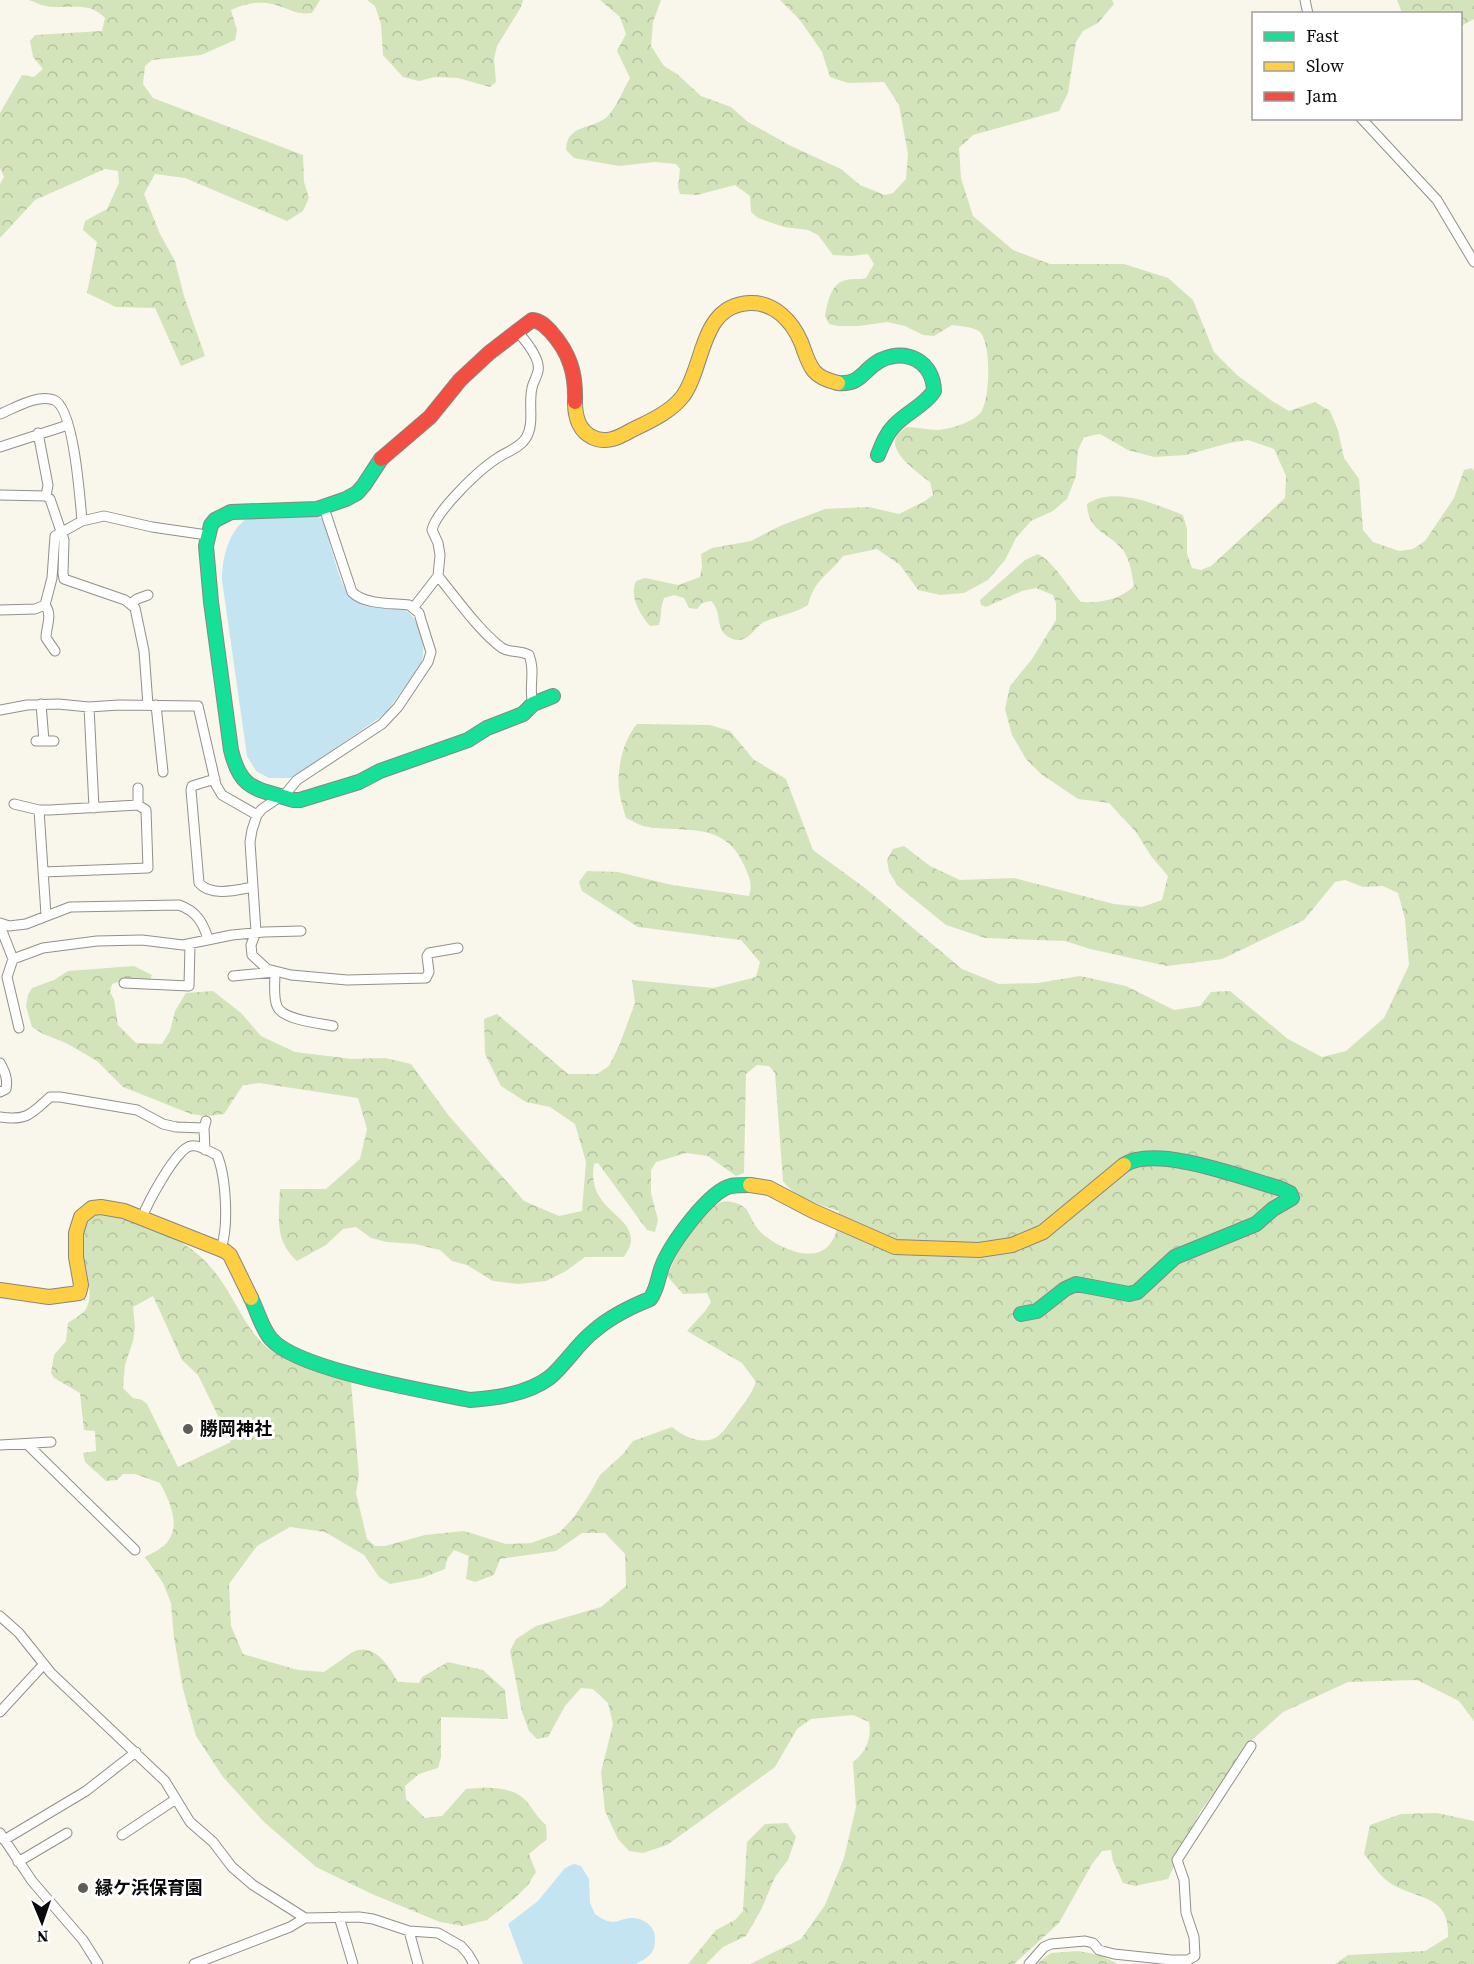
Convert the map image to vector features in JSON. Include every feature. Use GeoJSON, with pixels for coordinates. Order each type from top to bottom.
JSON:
{"type":"FeatureCollection","features":[{"type":"Feature","properties":{"kind":"street"},"geometry":{"type":"LineString","coordinates":[[1363,120],[1437,200],[1474,262]]}},
{"type":"Feature","properties":{"kind":"street"},"geometry":{"type":"LineString","coordinates":[[553,696],[532,704],[523,714],[488,728],[468,740],[308,799],[293,800],[252,787],[243,781],[234,763],[211,602],[207,535],[215,520],[231,512],[324,508],[357,493],[377,462],[440,408],[470,371],[531,320],[543,323],[564,347],[575,380],[576,420],[590,436],[607,440],[615,439],[658,417],[682,397],[697,370],[708,328],[716,318],[735,305],[765,304],[774,308],[789,321],[795,330],[811,368],[827,381],[843,384],[859,379],[876,363],[885,359],[897,357],[917,360],[928,367],[933,374],[934,391],[922,407],[899,420],[892,427],[878,455]]}},
{"type":"Feature","properties":{"kind":"street"},"geometry":{"type":"LineString","coordinates":[[414,607],[438,576],[440,555],[432,530],[437,516],[485,467],[522,444],[530,427],[531,389],[539,366],[524,339],[517,332]]}},
{"type":"Feature","properties":{"kind":"street"},"geometry":{"type":"LineString","coordinates":[[0,414],[32,401],[50,399],[56,401],[63,409],[78,468],[82,520]]}},
{"type":"Feature","properties":{"kind":"street"},"geometry":{"type":"LineString","coordinates":[[0,447],[68,425]]}},
{"type":"Feature","properties":{"kind":"street"},"geometry":{"type":"LineString","coordinates":[[38,433],[48,485],[46,496]]}},
{"type":"Feature","properties":{"kind":"street"},"geometry":{"type":"LineString","coordinates":[[0,495],[46,496],[50,499],[64,548],[64,579],[125,600],[131,604],[137,614],[163,772]]}},
{"type":"Feature","properties":{"kind":"street"},"geometry":{"type":"LineString","coordinates":[[275,972],[260,964],[252,955],[251,945],[256,932],[250,842],[257,815],[297,780],[382,724],[398,707],[428,662],[431,652],[414,607],[366,600],[358,598],[352,592],[324,508]]}},
{"type":"Feature","properties":{"kind":"street"},"geometry":{"type":"LineString","coordinates":[[0,610],[35,609],[45,605],[52,578],[55,536],[82,520],[97,516],[110,516],[152,527],[207,535]]}},
{"type":"Feature","properties":{"kind":"street"},"geometry":{"type":"LineString","coordinates":[[438,576],[502,648],[529,655],[533,672],[532,704]]}},
{"type":"Feature","properties":{"kind":"street"},"geometry":{"type":"LineString","coordinates":[[131,604],[148,595]]}},
{"type":"Feature","properties":{"kind":"street"},"geometry":{"type":"LineString","coordinates":[[45,605],[50,611],[46,638],[55,651]]}},
{"type":"Feature","properties":{"kind":"street"},"geometry":{"type":"LineString","coordinates":[[0,710],[42,704],[89,707],[198,706],[214,779],[222,795],[257,815]]}},
{"type":"Feature","properties":{"kind":"street"},"geometry":{"type":"LineString","coordinates":[[42,704],[45,741]]}},
{"type":"Feature","properties":{"kind":"street"},"geometry":{"type":"LineString","coordinates":[[89,707],[94,808]]}},
{"type":"Feature","properties":{"kind":"street"},"geometry":{"type":"LineString","coordinates":[[214,779],[197,783],[192,786],[191,790],[199,883],[208,889],[217,891],[253,887]]}},
{"type":"Feature","properties":{"kind":"street"},"geometry":{"type":"LineString","coordinates":[[138,788],[138,806]]}},
{"type":"Feature","properties":{"kind":"street"},"geometry":{"type":"LineString","coordinates":[[14,804],[39,810],[138,806],[146,810],[148,868],[43,872]]}},
{"type":"Feature","properties":{"kind":"street"},"geometry":{"type":"LineString","coordinates":[[39,810],[46,915]]}},
{"type":"Feature","properties":{"kind":"street"},"geometry":{"type":"LineString","coordinates":[[19,1028],[7,977],[13,959],[0,925],[26,924],[70,907],[180,905],[198,917],[205,928],[208,939]]}},
{"type":"Feature","properties":{"kind":"street"},"geometry":{"type":"LineString","coordinates":[[13,959],[43,948],[97,941],[142,940],[177,945],[256,932],[301,932]]}},
{"type":"Feature","properties":{"kind":"street"},"geometry":{"type":"LineString","coordinates":[[124,983],[189,986],[190,944]]}},
{"type":"Feature","properties":{"kind":"street"},"geometry":{"type":"LineString","coordinates":[[233,976],[275,972],[347,980],[426,978],[429,972],[427,956],[429,953],[458,948]]}},
{"type":"Feature","properties":{"kind":"street"},"geometry":{"type":"LineString","coordinates":[[275,972],[276,1005],[280,1011],[292,1018],[333,1026]]}},
{"type":"Feature","properties":{"kind":"street"},"geometry":{"type":"LineString","coordinates":[[0,1063],[7,1082],[6,1089],[0,1092]]}},
{"type":"Feature","properties":{"kind":"street"},"geometry":{"type":"LineString","coordinates":[[0,1117],[25,1118],[50,1096],[60,1096],[137,1110],[163,1124],[176,1127],[205,1124],[205,1150]]}},
{"type":"Feature","properties":{"kind":"street"},"geometry":{"type":"LineString","coordinates":[[142,1218],[153,1191],[182,1151],[189,1146],[195,1146],[217,1155],[223,1172],[225,1236],[221,1248]]}},
{"type":"Feature","properties":{"kind":"street"},"geometry":{"type":"LineString","coordinates":[[0,1291],[53,1298],[79,1293],[82,1289],[75,1245],[78,1223],[84,1213],[99,1206],[142,1218],[184,1236],[221,1248],[234,1260],[271,1339],[281,1348],[352,1374],[470,1400],[487,1399],[521,1392],[539,1384],[550,1377],[593,1331],[630,1307],[650,1299],[670,1249],[703,1207],[717,1193],[730,1186],[756,1185],[769,1188],[813,1211],[895,1247],[979,1250],[1012,1245],[1043,1232],[1119,1167],[1139,1159],[1170,1158],[1290,1193],[1292,1198],[1289,1201],[1273,1209],[1256,1224],[1175,1257],[1137,1292],[1129,1294],[1076,1284],[1065,1289],[1037,1311],[1021,1314]]}},
{"type":"Feature","properties":{"kind":"street"},"geometry":{"type":"LineString","coordinates":[[0,1445],[51,1442]]}},
{"type":"Feature","properties":{"kind":"street"},"geometry":{"type":"LineString","coordinates":[[27,1444],[135,1550]]}},
{"type":"Feature","properties":{"kind":"street"},"geometry":{"type":"LineString","coordinates":[[0,1616],[19,1633],[44,1664],[165,1781],[190,1822],[213,1842],[232,1867],[253,1886],[305,1918]]}},
{"type":"Feature","properties":{"kind":"street"},"geometry":{"type":"LineString","coordinates":[[0,1712],[44,1664]]}},
{"type":"Feature","properties":{"kind":"street"},"geometry":{"type":"LineString","coordinates":[[1029,1964],[1044,1947],[1051,1944],[1085,1941],[1092,1943],[1099,1950],[1114,1954],[1171,1960],[1188,1960],[1195,1956],[1194,1937],[1186,1913],[1184,1880],[1177,1860],[1251,1746]]}},
{"type":"Feature","properties":{"kind":"street"},"geometry":{"type":"LineString","coordinates":[[98,1964],[83,1940],[32,1881],[2,1836],[86,1791],[136,1752]]}},
{"type":"Feature","properties":{"kind":"street"},"geometry":{"type":"LineString","coordinates":[[122,1835],[176,1799]]}},
{"type":"Feature","properties":{"kind":"street"},"geometry":{"type":"LineString","coordinates":[[18,1862],[66,1833]]}},
{"type":"Feature","properties":{"kind":"street"},"geometry":{"type":"LineString","coordinates":[[339,1917],[353,1964]]}},
{"type":"Feature","properties":{"kind":"street"},"geometry":{"type":"LineString","coordinates":[[194,1964],[290,1927],[305,1918],[339,1917],[374,1918],[409,1931],[438,1932],[461,1946],[474,1964]]}},
{"type":"Feature","properties":{"kind":"street"},"geometry":{"type":"LineString","coordinates":[[409,1931],[418,1964]]}},
{"type":"Feature","properties":{"kind":"green space"},"geometry":{"type":"Polygon","coordinates":[[[29,0],[320,0],[312,13],[299,13],[267,3],[254,3],[236,8],[231,10],[237,30],[235,40],[201,55],[152,60],[145,66],[143,84],[153,98],[303,155],[304,182],[309,198],[303,211],[287,221],[185,178],[155,174],[144,194],[160,234],[175,261],[184,296],[205,356],[181,366],[155,308],[116,307],[87,293],[97,242],[83,230],[85,221],[107,209],[119,183],[118,171],[105,169],[35,200],[0,238],[0,184],[4,177],[0,168],[0,113],[22,75],[34,77],[43,69],[33,57],[30,41],[35,35],[102,31],[105,18],[87,8],[50,7],[29,0]]]}},
{"type":"Feature","properties":{"kind":"green space"},"geometry":{"type":"Polygon","coordinates":[[[367,0],[523,0],[497,46],[494,59],[496,82],[490,87],[458,78],[435,77],[419,81],[403,77],[383,55],[381,24],[375,6],[367,0]]]}},
{"type":"Feature","properties":{"kind":"green space"},"geometry":{"type":"Polygon","coordinates":[[[600,0],[661,0],[653,22],[651,46],[664,66],[677,74],[701,96],[731,107],[748,122],[789,145],[841,169],[860,185],[885,195],[893,193],[906,179],[908,154],[899,105],[884,82],[848,83],[830,77],[822,52],[800,20],[780,0],[1112,0],[1114,4],[1098,23],[1083,31],[1076,42],[1068,93],[1059,111],[973,135],[959,148],[961,178],[973,216],[1013,250],[1050,264],[1124,264],[1168,278],[1193,300],[1214,352],[1237,375],[1289,411],[1315,402],[1330,411],[1338,430],[1344,458],[1359,479],[1363,530],[1373,542],[1399,551],[1413,549],[1425,541],[1454,498],[1464,470],[1472,468],[1474,471],[1474,1721],[1459,1701],[1417,1680],[1348,1682],[1283,1712],[1253,1739],[1200,1812],[1168,1879],[1135,1886],[1123,1883],[1113,1861],[1111,1850],[1102,1851],[1092,1864],[1059,1923],[1014,1964],[750,1964],[801,1939],[825,1905],[844,1858],[856,1807],[853,1762],[865,1749],[870,1734],[869,1722],[853,1715],[811,1719],[797,1729],[775,1767],[667,1845],[643,1853],[629,1851],[618,1839],[605,1811],[601,1772],[613,1724],[608,1703],[593,1689],[581,1688],[565,1706],[548,1737],[537,1739],[529,1731],[522,1712],[510,1651],[516,1639],[536,1626],[601,1607],[626,1586],[625,1554],[605,1533],[582,1533],[556,1551],[500,1559],[494,1575],[475,1582],[466,1579],[469,1556],[454,1550],[447,1559],[445,1569],[422,1578],[390,1584],[379,1577],[364,1555],[325,1532],[290,1527],[257,1546],[229,1584],[231,1626],[243,1654],[298,1670],[324,1672],[351,1653],[366,1650],[373,1652],[385,1662],[398,1682],[419,1683],[422,1677],[448,1662],[483,1670],[505,1690],[508,1719],[441,1717],[441,1757],[438,1768],[419,1774],[405,1786],[406,1799],[425,1818],[442,1816],[466,1789],[507,1790],[522,1797],[546,1825],[547,1839],[529,1854],[536,1872],[528,1885],[487,1920],[463,1926],[440,1922],[372,1894],[316,1867],[264,1822],[223,1777],[196,1736],[183,1689],[174,1638],[171,1603],[163,1583],[145,1557],[166,1544],[174,1527],[170,1504],[160,1483],[135,1474],[123,1474],[117,1480],[106,1481],[85,1462],[83,1453],[96,1451],[95,1431],[84,1430],[80,1393],[54,1378],[51,1373],[54,1355],[66,1341],[68,1323],[86,1309],[89,1298],[89,1287],[81,1251],[84,1229],[96,1215],[113,1213],[172,1237],[202,1258],[220,1279],[251,1329],[270,1350],[304,1366],[351,1382],[359,1476],[356,1493],[367,1539],[375,1546],[385,1546],[425,1535],[464,1531],[506,1544],[531,1543],[559,1533],[574,1517],[600,1475],[623,1454],[633,1441],[672,1427],[681,1434],[698,1440],[715,1438],[723,1431],[746,1401],[756,1382],[742,1363],[687,1331],[711,1302],[707,1293],[683,1294],[667,1276],[682,1246],[702,1215],[722,1202],[732,1202],[742,1206],[763,1234],[781,1246],[802,1253],[822,1251],[832,1241],[838,1225],[839,1211],[801,1197],[783,1181],[775,1073],[769,1066],[757,1065],[746,1074],[744,1173],[736,1176],[708,1156],[686,1153],[656,1162],[651,1170],[651,1193],[658,1220],[655,1232],[647,1230],[598,1163],[594,1164],[593,1179],[596,1191],[629,1231],[631,1242],[624,1257],[585,1257],[566,1271],[546,1281],[518,1284],[493,1281],[467,1265],[452,1261],[440,1250],[371,1238],[356,1227],[343,1229],[326,1245],[297,1261],[284,1245],[281,1236],[280,1189],[326,1189],[360,1159],[367,1129],[358,1098],[259,1083],[243,1085],[224,1114],[206,1116],[191,1114],[123,1087],[97,1061],[32,1027],[26,1006],[32,988],[54,980],[68,971],[134,966],[152,975],[150,980],[121,981],[112,984],[110,992],[114,999],[118,1025],[136,1043],[162,1044],[170,1031],[175,1011],[186,993],[213,991],[241,1013],[261,1036],[295,1052],[352,1059],[385,1058],[411,1064],[449,1116],[524,1201],[559,1216],[582,1211],[586,1162],[575,1124],[550,1107],[526,1102],[501,1086],[485,1054],[484,1019],[497,1014],[568,1074],[597,1074],[609,1066],[619,1046],[635,1003],[632,980],[713,988],[756,977],[760,962],[741,940],[638,927],[582,891],[579,882],[587,871],[618,872],[672,885],[749,896],[749,877],[744,865],[736,850],[725,841],[701,831],[643,826],[626,818],[619,792],[619,772],[628,738],[637,724],[710,725],[730,731],[753,759],[786,779],[813,850],[865,888],[962,969],[999,984],[1038,983],[1080,976],[1126,986],[1174,1010],[1200,1006],[1211,992],[1230,991],[1288,1039],[1322,1057],[1346,1051],[1384,1018],[1409,965],[1405,919],[1398,893],[1383,886],[1363,887],[1345,880],[1335,882],[1304,920],[1222,959],[1167,966],[1090,949],[1065,941],[985,938],[946,925],[898,886],[889,872],[887,860],[893,849],[904,846],[930,866],[960,880],[1014,878],[1114,904],[1142,907],[1162,900],[1168,876],[1151,856],[1136,832],[1109,803],[1078,799],[1041,774],[1026,759],[1012,735],[1005,709],[1010,686],[1032,659],[1056,620],[1056,603],[1053,595],[1036,588],[1022,591],[986,607],[981,605],[980,600],[1025,560],[1038,554],[1055,569],[1081,602],[1109,600],[1128,591],[1134,586],[1123,550],[1095,526],[1088,513],[1087,504],[1109,497],[1135,499],[1183,515],[1187,529],[1187,554],[1192,568],[1201,570],[1211,566],[1285,498],[1286,476],[1274,449],[1248,440],[1186,455],[1154,457],[1128,450],[1100,434],[1084,437],[1078,450],[1076,476],[1067,499],[1053,511],[1031,521],[1016,538],[1005,560],[988,580],[964,593],[940,595],[918,590],[900,565],[877,549],[843,556],[818,583],[808,605],[764,622],[749,636],[742,639],[731,638],[722,631],[716,608],[711,601],[702,603],[697,609],[689,608],[684,598],[674,595],[664,598],[659,625],[650,626],[639,611],[635,599],[636,581],[645,578],[678,585],[700,577],[701,554],[712,548],[751,541],[780,526],[825,509],[869,507],[899,514],[933,495],[930,482],[913,469],[897,450],[895,444],[897,437],[906,427],[943,429],[978,416],[984,405],[988,384],[988,358],[983,337],[979,331],[970,328],[952,325],[934,336],[923,335],[905,326],[887,322],[859,326],[829,324],[825,316],[833,289],[846,280],[866,278],[874,264],[868,254],[833,255],[818,235],[808,230],[784,227],[758,218],[751,212],[750,196],[735,185],[697,195],[680,194],[678,187],[680,169],[676,164],[655,162],[619,166],[574,158],[566,150],[567,141],[571,135],[608,116],[630,78],[617,51],[626,34],[620,17],[600,0]],[[153,1296],[133,1307],[135,1327],[125,1365],[123,1388],[133,1398],[147,1404],[178,1467],[231,1442],[198,1375],[182,1360],[153,1296]]]}},
{"type":"Feature","properties":{"kind":"green space"},"geometry":{"type":"Polygon","coordinates":[[[1397,0],[1474,0],[1474,19],[1462,25],[1462,12],[1402,12],[1397,0]]]}},
{"type":"Feature","properties":{"kind":"green space"},"geometry":{"type":"Polygon","coordinates":[[[1437,1813],[1474,1821],[1474,1964],[1335,1964],[1348,1955],[1425,1951],[1448,1937],[1447,1924],[1439,1906],[1393,1885],[1377,1871],[1364,1854],[1370,1825],[1401,1814],[1437,1813]]]}},
{"type":"Feature","properties":{"kind":"green space"},"geometry":{"type":"Polygon","coordinates":[[[787,1823],[796,1837],[788,1860],[775,1877],[761,1910],[746,1936],[723,1947],[706,1964],[688,1964],[716,1930],[735,1920],[743,1911],[747,1842],[765,1824],[787,1823]]]}},
{"type":"Feature","properties":{"kind":"green space"},"geometry":{"type":"Polygon","coordinates":[[[1078,1951],[1100,1955],[1118,1964],[1036,1964],[1051,1953],[1078,1951]]]}},
{"type":"Feature","properties":{"kind":"water"},"geometry":{"type":"Polygon","coordinates":[[[251,516],[316,516],[321,518],[340,578],[351,597],[370,606],[405,610],[411,614],[419,627],[423,642],[421,664],[388,710],[292,778],[269,778],[256,771],[247,756],[222,580],[225,553],[232,535],[243,521],[251,516]]]}},
{"type":"Feature","properties":{"kind":"water"},"geometry":{"type":"Polygon","coordinates":[[[574,1864],[581,1866],[589,1879],[590,1903],[595,1914],[612,1922],[628,1918],[640,1919],[651,1927],[655,1935],[655,1945],[647,1957],[636,1964],[523,1964],[508,1924],[538,1901],[565,1868],[574,1864]]]}},
{"type":"Feature","properties":{"kind":"traffic: fast"},"geometry":{"type":"LineString","coordinates":[[838,383],[852,382],[881,360],[891,357],[901,356],[917,360],[929,372],[934,391],[891,429],[878,455]]}},
{"type":"Feature","properties":{"kind":"traffic: fast"},"geometry":{"type":"LineString","coordinates":[[381,459],[364,485],[357,493],[346,499],[317,509],[231,512],[215,520],[211,525],[206,546],[211,602],[231,750],[240,774],[252,786],[260,790],[300,800],[359,782],[380,771],[468,740],[487,728],[523,714],[533,704],[553,696]]}},
{"type":"Feature","properties":{"kind":"traffic: fast"},"geometry":{"type":"LineString","coordinates":[[1021,1314],[1037,1311],[1065,1289],[1076,1284],[1129,1294],[1137,1292],[1175,1257],[1256,1224],[1273,1209],[1292,1198],[1290,1193],[1279,1188],[1178,1160],[1157,1158],[1138,1160],[1124,1165]]}},
{"type":"Feature","properties":{"kind":"traffic: fast"},"geometry":{"type":"LineString","coordinates":[[251,1298],[262,1325],[271,1339],[286,1350],[334,1370],[470,1400],[511,1394],[531,1388],[549,1378],[600,1326],[620,1313],[650,1299],[668,1255],[702,1207],[722,1190],[731,1186],[750,1185]]}},
{"type":"Feature","properties":{"kind":"traffic: slow"},"geometry":{"type":"LineString","coordinates":[[575,402],[580,427],[587,434],[602,440],[621,436],[658,416],[683,396],[713,325],[722,314],[734,306],[750,303],[767,306],[781,314],[793,327],[814,371],[819,376],[838,383]]}},
{"type":"Feature","properties":{"kind":"traffic: slow"},"geometry":{"type":"LineString","coordinates":[[750,1185],[769,1188],[813,1211],[895,1247],[979,1250],[1012,1245],[1043,1232],[1124,1165]]}},
{"type":"Feature","properties":{"kind":"traffic: slow"},"geometry":{"type":"LineString","coordinates":[[0,1290],[49,1297],[79,1293],[81,1285],[76,1257],[76,1233],[81,1217],[92,1208],[101,1207],[124,1211],[225,1251],[230,1255],[251,1298]]}},
{"type":"Feature","properties":{"kind":"traffic: jam"},"geometry":{"type":"LineString","coordinates":[[381,459],[430,417],[460,380],[489,353],[532,320],[545,326],[563,348],[573,373],[575,402]]}},
{"type":"Feature","properties":{"kind":"place","name":"勝岡神社"},"geometry":{"type":"Point","coordinates":[188,1429]}},
{"type":"Feature","properties":{"kind":"place","name":"縁ケ浜保育園"},"geometry":{"type":"Point","coordinates":[83,1888]}}]}
